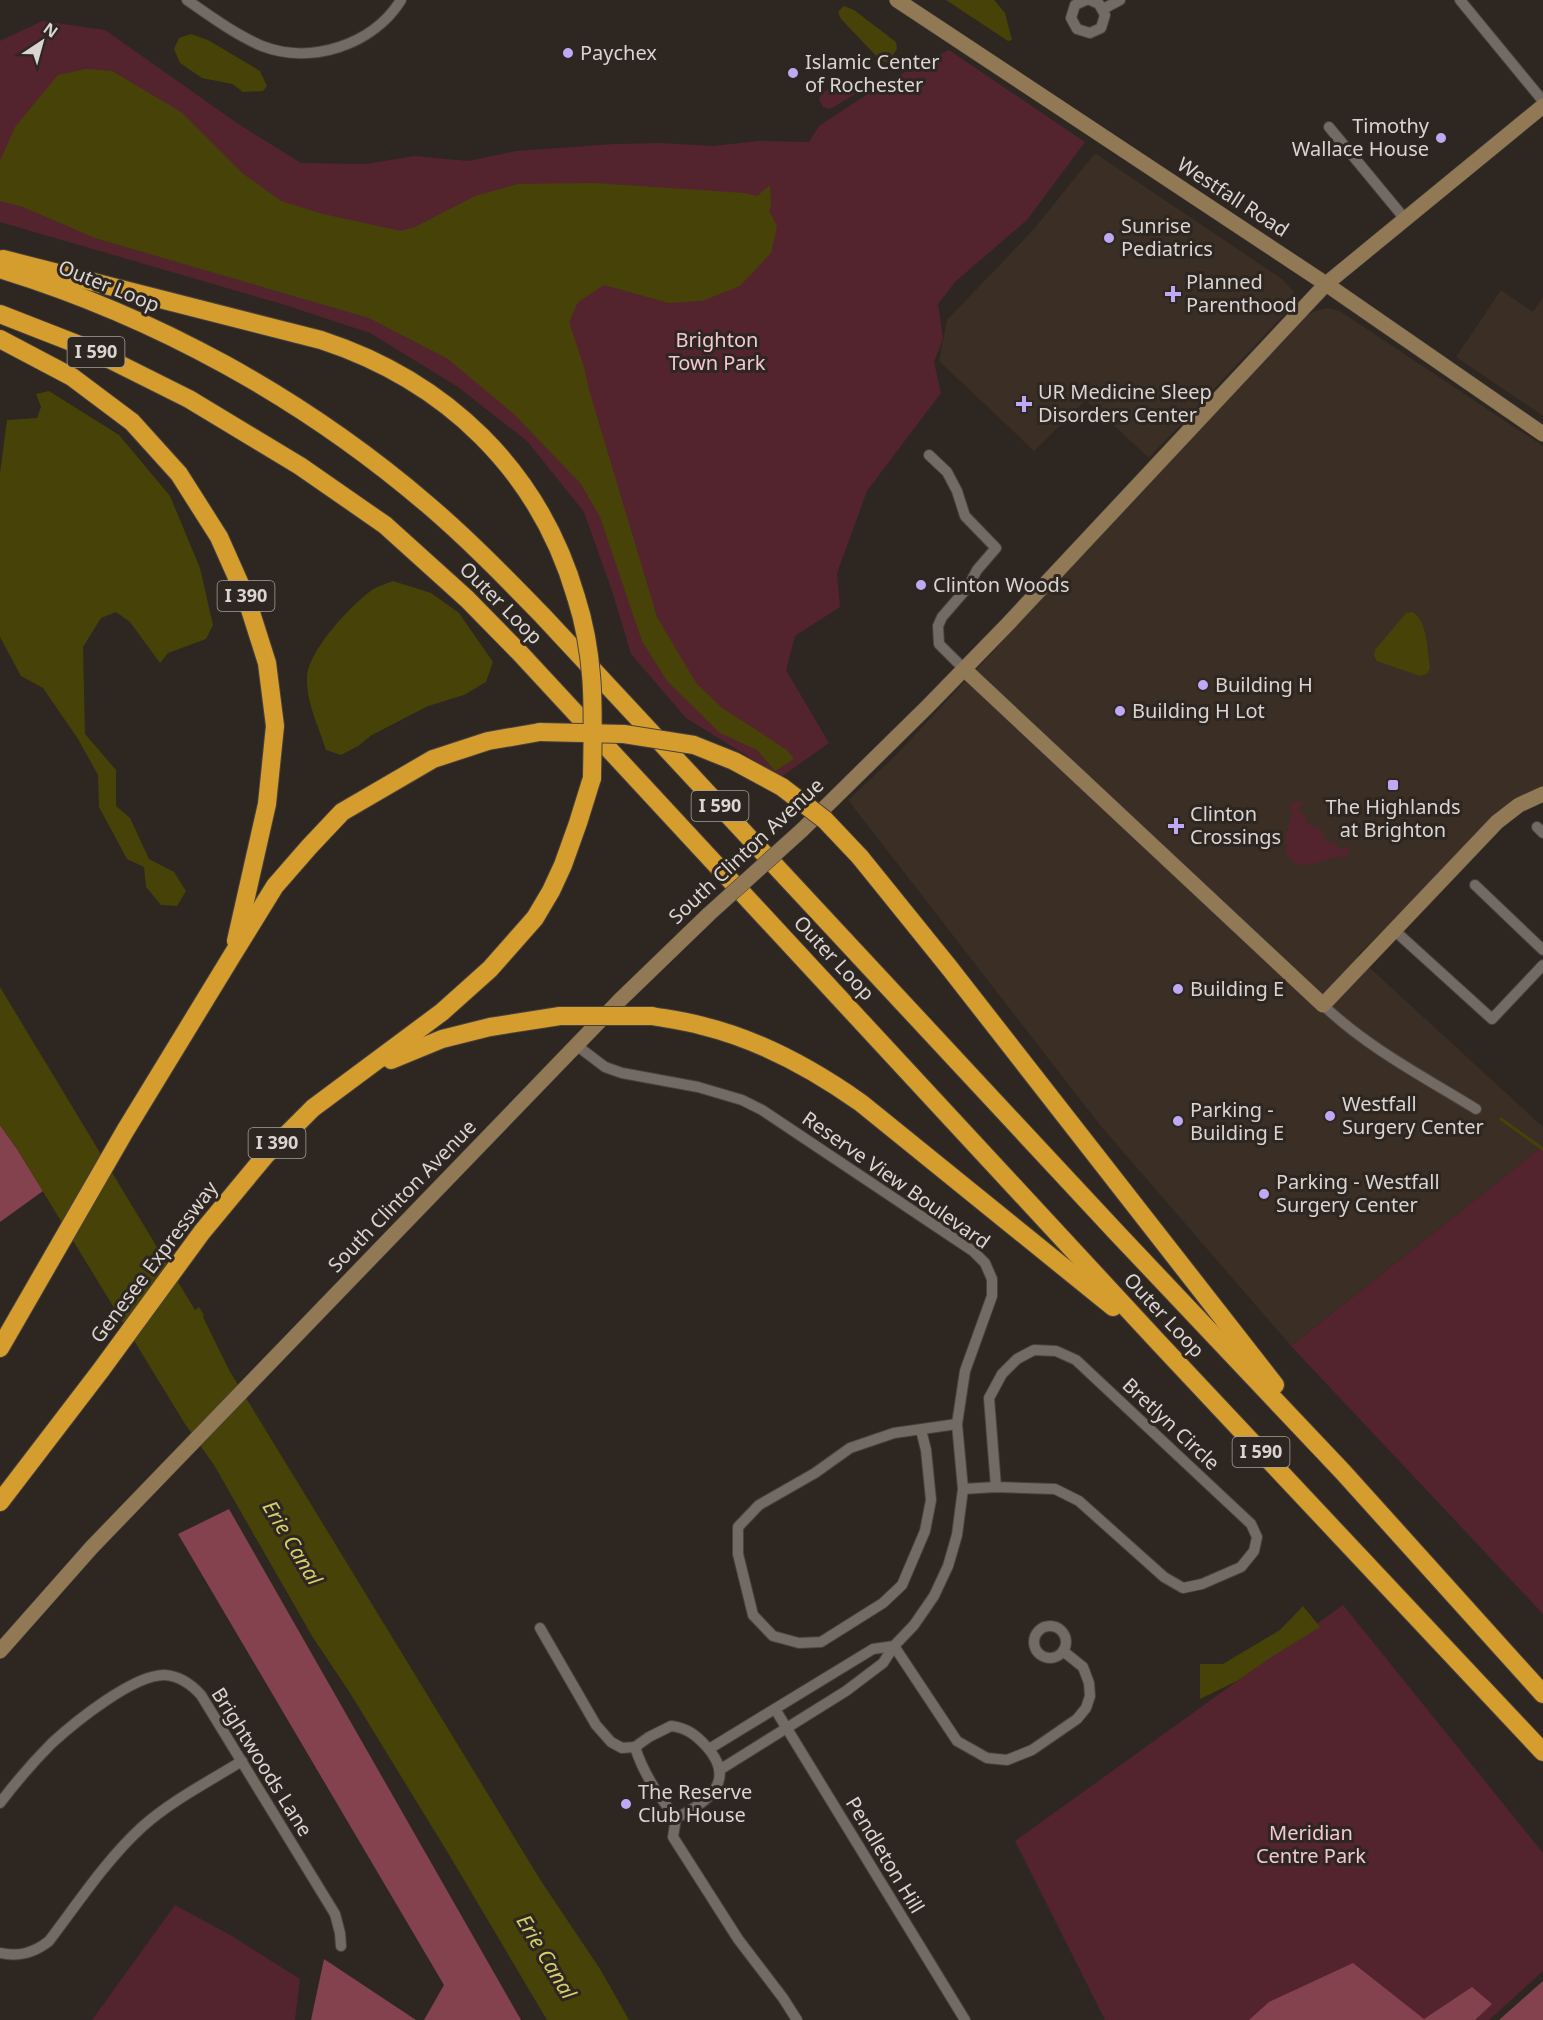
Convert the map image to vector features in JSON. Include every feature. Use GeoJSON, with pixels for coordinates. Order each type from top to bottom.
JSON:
{"type":"FeatureCollection","features":[{"type":"Feature","properties":{"kind":"highway","name":"I 390"},"geometry":{"type":"LineString","coordinates":[[0,258],[312,338],[354,352],[403,375],[461,417],[488,442],[532,498],[565,562],[585,624],[591,662],[593,701],[591,778],[563,865],[535,918],[490,969],[442,1012],[367,1070]]}},
{"type":"Feature","properties":{"kind":"highway","name":"Outer Loop"},"geometry":{"type":"LineString","coordinates":[[0,269],[58,288],[125,315],[244,375],[313,418],[357,449],[454,528],[542,615],[1117,1233],[1343,1472],[1543,1694]]}},
{"type":"Feature","properties":{"kind":"highway","name":"Outer Loop"},"geometry":{"type":"LineString","coordinates":[[0,314],[87,348],[189,399],[300,466],[393,533],[467,599],[1543,1752]]}},
{"type":"Feature","properties":{"kind":"highway","name":"I 390"},"geometry":{"type":"LineString","coordinates":[[0,339],[72,378],[132,422],[179,474],[219,537],[247,600],[267,663],[275,726],[267,804],[232,954],[125,1131],[0,1348]]}},
{"type":"Feature","properties":{"kind":"highway"},"geometry":{"type":"LineString","coordinates":[[232,954],[275,886],[342,812],[433,759],[488,741],[540,732],[624,734],[694,745],[724,757],[782,787],[825,820],[861,857],[1343,1472]]}},
{"type":"Feature","properties":{"kind":"highway"},"geometry":{"type":"LineString","coordinates":[[367,1070],[442,1039],[490,1027],[560,1016],[652,1016],[703,1026],[752,1042],[825,1077],[861,1102],[1159,1343]]}},
{"type":"Feature","properties":{"kind":"highway","name":"Genesee Expressway"},"geometry":{"type":"LineString","coordinates":[[0,1502],[202,1232],[265,1155],[313,1108],[367,1070]]}},
{"type":"Feature","properties":{"kind":"street"},"geometry":{"type":"LineString","coordinates":[[187,0],[242,36],[262,45],[278,50],[312,52],[343,46],[369,33],[391,14],[401,0]]}},
{"type":"Feature","properties":{"kind":"street","name":"Westfall Road"},"geometry":{"type":"LineString","coordinates":[[897,0],[1326,284],[1543,434]]}},
{"type":"Feature","properties":{"kind":"street"},"geometry":{"type":"LineString","coordinates":[[1086,0],[1076,5],[1071,18],[1077,29],[1083,33],[1090,33],[1101,27],[1105,15],[1104,9],[1090,0]]}},
{"type":"Feature","properties":{"kind":"street"},"geometry":{"type":"LineString","coordinates":[[1104,9],[1120,0]]}},
{"type":"Feature","properties":{"kind":"street"},"geometry":{"type":"LineString","coordinates":[[1460,0],[1543,101]]}},
{"type":"Feature","properties":{"kind":"street","name":"South Clinton Avenue"},"geometry":{"type":"LineString","coordinates":[[0,1651],[92,1547],[576,1045],[709,914],[802,830],[964,669],[1061,569],[1326,284],[1543,106]]}},
{"type":"Feature","properties":{"kind":"street"},"geometry":{"type":"LineString","coordinates":[[1329,127],[1405,219]]}},
{"type":"Feature","properties":{"kind":"street"},"geometry":{"type":"LineString","coordinates":[[928,455],[947,472],[957,490],[966,516],[996,548],[977,570],[968,587],[947,610],[938,626],[939,644],[1345,1026],[1366,1042],[1476,1109]]}},
{"type":"Feature","properties":{"kind":"street"},"geometry":{"type":"LineString","coordinates":[[1323,1005],[1497,822],[1519,805],[1543,794]]}},
{"type":"Feature","properties":{"kind":"street"},"geometry":{"type":"LineString","coordinates":[[1475,885],[1543,950]]}},
{"type":"Feature","properties":{"kind":"street"},"geometry":{"type":"LineString","coordinates":[[1394,930],[1492,1019],[1543,965]]}},
{"type":"Feature","properties":{"kind":"street","name":"Reserve View Boulevard"},"geometry":{"type":"LineString","coordinates":[[576,1045],[605,1067],[698,1087],[742,1100],[762,1110],[973,1251],[985,1263],[992,1279],[992,1296],[965,1371],[957,1424],[963,1489],[957,1535],[948,1566],[934,1596],[883,1663],[846,1691],[721,1769]]}},
{"type":"Feature","properties":{"kind":"street","name":"Bretlyn Circle"},"geometry":{"type":"LineString","coordinates":[[963,1489],[996,1487],[1055,1489],[1079,1501],[1164,1577],[1183,1588],[1202,1584],[1241,1567],[1254,1551],[1257,1537],[1251,1524],[1076,1360],[1056,1351],[1034,1350],[1017,1359],[1002,1374],[988,1398],[996,1487]]}},
{"type":"Feature","properties":{"kind":"street"},"geometry":{"type":"LineString","coordinates":[[921,1430],[926,1450],[931,1500],[925,1531],[902,1585],[883,1603],[820,1642],[799,1643],[773,1636],[753,1615],[738,1554],[738,1527],[759,1505],[815,1473],[850,1448],[894,1433],[957,1424]]}},
{"type":"Feature","properties":{"kind":"street"},"geometry":{"type":"LineString","coordinates":[[540,1628],[596,1725],[611,1742],[622,1748],[635,1747],[671,1726],[683,1727],[709,1749],[721,1769],[719,1782],[705,1800],[694,1809],[676,1818]]}},
{"type":"Feature","properties":{"kind":"street"},"geometry":{"type":"LineString","coordinates":[[709,1749],[873,1649],[894,1646],[957,1741],[987,1758],[1007,1760],[1032,1750],[1077,1719],[1086,1708],[1090,1696],[1089,1683],[1083,1667],[1064,1651]]}},
{"type":"Feature","properties":{"kind":"street","name":"Brightwoods Lane"},"geometry":{"type":"LineString","coordinates":[[0,1803],[30,1766],[63,1733],[103,1702],[153,1676],[172,1676],[186,1681],[201,1695],[335,1914],[341,1946]]}},
{"type":"Feature","properties":{"kind":"street","name":"Pendleton Hill"},"geometry":{"type":"LineString","coordinates":[[776,1708],[964,2020]]}},
{"type":"Feature","properties":{"kind":"street"},"geometry":{"type":"LineString","coordinates":[[635,1747],[639,1760],[662,1801],[676,1818],[673,1837],[738,1939],[797,2020]]}},
{"type":"Feature","properties":{"kind":"street"},"geometry":{"type":"LineString","coordinates":[[0,1953],[23,1954],[44,1945],[121,1848],[143,1826],[188,1794],[242,1761]]}},
{"type":"Feature","properties":{"kind":"shaded area"},"geometry":{"type":"Polygon","coordinates":[[[1095,153],[1282,279],[1294,292],[1296,302],[1149,458],[1086,400],[1034,451],[939,361],[947,320],[1034,229],[1095,153]]]}},
{"type":"Feature","properties":{"kind":"shaded area"},"geometry":{"type":"Polygon","coordinates":[[[1501,290],[1533,312],[1543,297],[1543,416],[1456,357],[1501,290]]]}},
{"type":"Feature","properties":{"kind":"shaded area","name":"Clinton Crossings"},"geometry":{"type":"Polygon","coordinates":[[[1327,308],[1340,311],[1543,446],[1543,789],[1422,891],[1357,956],[1543,1127],[1543,1146],[1291,1346],[1099,1124],[848,800],[895,756],[1308,315],[1327,308]]]}},
{"type":"Feature","properties":{"kind":"shaded area"},"geometry":{"type":"Polygon","coordinates":[[[0,1125],[43,1191],[0,1222],[0,1125]]]}},
{"type":"Feature","properties":{"kind":"shaded area"},"geometry":{"type":"Polygon","coordinates":[[[229,1509],[521,2020],[424,2020],[444,1985],[178,1534],[229,1509]]]}},
{"type":"Feature","properties":{"kind":"shaded area"},"geometry":{"type":"Polygon","coordinates":[[[324,1959],[416,2020],[311,2020],[324,1959]]]}},
{"type":"Feature","properties":{"kind":"shaded area"},"geometry":{"type":"Polygon","coordinates":[[[1353,1963],[1424,2019],[1472,1987],[1492,2004],[1475,2020],[1249,2020],[1269,2002],[1353,1963]]]}},
{"type":"Feature","properties":{"kind":"shaded area"},"geometry":{"type":"Polygon","coordinates":[[[1543,1981],[1543,2020],[1499,2020],[1543,1981]]]}},
{"type":"Feature","properties":{"kind":"green space","name":"Brighton Town Park"},"geometry":{"type":"Polygon","coordinates":[[[42,21],[105,30],[237,123],[301,163],[366,164],[415,156],[468,161],[516,151],[614,144],[663,143],[712,146],[759,141],[809,142],[819,126],[886,82],[949,50],[1085,142],[1027,220],[956,281],[938,304],[943,339],[934,362],[941,393],[867,491],[837,573],[840,607],[795,636],[786,670],[829,743],[781,777],[686,718],[631,654],[584,512],[527,441],[458,387],[370,333],[285,305],[0,222],[0,41],[42,21]]]}},
{"type":"Feature","properties":{"kind":"green space"},"geometry":{"type":"Polygon","coordinates":[[[846,82],[855,94],[830,109],[823,107],[819,99],[824,93],[846,82]]]}},
{"type":"Feature","properties":{"kind":"green space"},"geometry":{"type":"Polygon","coordinates":[[[1300,801],[1303,803],[1298,809],[1307,817],[1304,819],[1324,833],[1322,836],[1331,844],[1334,842],[1342,850],[1347,845],[1349,847],[1347,857],[1341,859],[1340,856],[1307,866],[1306,863],[1297,866],[1289,856],[1285,855],[1287,845],[1284,844],[1292,811],[1290,810],[1291,804],[1300,801]]]}},
{"type":"Feature","properties":{"kind":"green space"},"geometry":{"type":"Polygon","coordinates":[[[1543,1146],[1543,1614],[1291,1346],[1543,1146]]]}},
{"type":"Feature","properties":{"kind":"green space","name":"Meridian Centre Park"},"geometry":{"type":"Polygon","coordinates":[[[1343,1605],[1543,1853],[1543,1971],[1489,2020],[1105,2020],[1015,1841],[1343,1605]]]}},
{"type":"Feature","properties":{"kind":"green space"},"geometry":{"type":"Polygon","coordinates":[[[175,1905],[232,1936],[300,1979],[295,2020],[92,2020],[175,1905]]]}},
{"type":"Feature","properties":{"kind":"water"},"geometry":{"type":"Polygon","coordinates":[[[946,0],[994,0],[1005,13],[1012,40],[1008,41],[946,0]]]}},
{"type":"Feature","properties":{"kind":"water"},"geometry":{"type":"Polygon","coordinates":[[[844,6],[854,10],[896,42],[897,49],[888,62],[881,61],[841,19],[838,12],[844,6]]]}},
{"type":"Feature","properties":{"kind":"water"},"geometry":{"type":"Polygon","coordinates":[[[191,34],[208,40],[260,71],[267,86],[263,91],[243,92],[232,84],[202,78],[180,63],[174,49],[179,38],[191,34]]]}},
{"type":"Feature","properties":{"kind":"water"},"geometry":{"type":"Polygon","coordinates":[[[86,69],[112,71],[181,112],[242,173],[281,201],[323,214],[401,231],[415,227],[475,196],[518,184],[594,183],[745,193],[757,196],[770,185],[771,206],[769,211],[777,226],[771,253],[740,286],[702,301],[669,303],[604,285],[578,302],[569,322],[657,617],[696,683],[721,707],[787,750],[794,759],[775,771],[757,750],[720,733],[667,681],[642,641],[600,517],[581,484],[514,414],[448,359],[369,318],[95,238],[23,207],[0,201],[0,161],[15,127],[58,75],[86,69]]]}},
{"type":"Feature","properties":{"kind":"water"},"geometry":{"type":"Polygon","coordinates":[[[49,391],[119,435],[170,496],[200,568],[213,625],[206,639],[168,653],[160,663],[130,622],[116,612],[101,618],[83,647],[85,734],[116,770],[116,806],[130,818],[149,859],[174,872],[186,891],[177,906],[161,905],[146,887],[144,867],[127,859],[99,807],[98,775],[78,739],[43,688],[21,676],[0,637],[0,473],[7,420],[37,418],[41,407],[36,394],[49,391]]]}},
{"type":"Feature","properties":{"kind":"water"},"geometry":{"type":"Polygon","coordinates":[[[393,581],[431,593],[459,613],[493,662],[486,682],[464,695],[428,706],[372,735],[341,755],[326,750],[307,687],[309,667],[322,643],[353,606],[372,590],[393,581]]]}},
{"type":"Feature","properties":{"kind":"water"},"geometry":{"type":"Polygon","coordinates":[[[1413,612],[1422,623],[1430,668],[1427,674],[1420,676],[1377,661],[1374,656],[1375,650],[1406,613],[1413,612]]]}},
{"type":"Feature","properties":{"kind":"water","name":"Erie Canal"},"geometry":{"type":"Polygon","coordinates":[[[0,987],[195,1310],[199,1307],[204,1315],[229,1370],[541,1881],[600,1969],[629,2020],[547,2020],[448,1853],[350,1693],[312,1636],[214,1465],[185,1424],[17,1149],[0,1125],[0,987]]]}},
{"type":"Feature","properties":{"kind":"water"},"geometry":{"type":"Polygon","coordinates":[[[1303,1606],[1320,1627],[1237,1681],[1200,1699],[1200,1664],[1223,1664],[1280,1630],[1303,1606]]]}},
{"type":"Feature","properties":{"kind":"waterway"},"geometry":{"type":"LineString","coordinates":[[1501,1119],[1543,1149]]}},
{"type":"Feature","properties":{"kind":"place","name":"Paychex"},"geometry":{"type":"Point","coordinates":[568,53]}},
{"type":"Feature","properties":{"kind":"place","name":"Islamic Center of Rochester"},"geometry":{"type":"Point","coordinates":[793,73]}},
{"type":"Feature","properties":{"kind":"place","name":"Timothy Wallace House"},"geometry":{"type":"Point","coordinates":[1441,138]}},
{"type":"Feature","properties":{"kind":"place","name":"Sunrise Pediatrics"},"geometry":{"type":"Point","coordinates":[1109,238]}},
{"type":"Feature","properties":{"kind":"place","name":"Planned Parenthood"},"geometry":{"type":"Point","coordinates":[1173,294]}},
{"type":"Feature","properties":{"kind":"place","name":"UR Medicine Sleep Disorders Center"},"geometry":{"type":"Point","coordinates":[1024,404]}},
{"type":"Feature","properties":{"kind":"place","name":"Clinton Woods"},"geometry":{"type":"Point","coordinates":[921,585]}},
{"type":"Feature","properties":{"kind":"place","name":"Building H"},"geometry":{"type":"Point","coordinates":[1203,685]}},
{"type":"Feature","properties":{"kind":"place","name":"Building H Lot"},"geometry":{"type":"Point","coordinates":[1120,711]}},
{"type":"Feature","properties":{"kind":"place","name":"The Highlands at Brighton"},"geometry":{"type":"Point","coordinates":[1393,785]}},
{"type":"Feature","properties":{"kind":"place","name":"Clinton Crossings"},"geometry":{"type":"Point","coordinates":[1176,826]}},
{"type":"Feature","properties":{"kind":"place","name":"Building E"},"geometry":{"type":"Point","coordinates":[1178,989]}},
{"type":"Feature","properties":{"kind":"place","name":"Westfall Surgery Center"},"geometry":{"type":"Point","coordinates":[1330,1116]}},
{"type":"Feature","properties":{"kind":"place","name":"Parking - Building E"},"geometry":{"type":"Point","coordinates":[1178,1121]}},
{"type":"Feature","properties":{"kind":"place","name":"Parking - Westfall Surgery Center"},"geometry":{"type":"Point","coordinates":[1264,1194]}},
{"type":"Feature","properties":{"kind":"place","name":"The Reserve Club House"},"geometry":{"type":"Point","coordinates":[626,1804]}}]}
